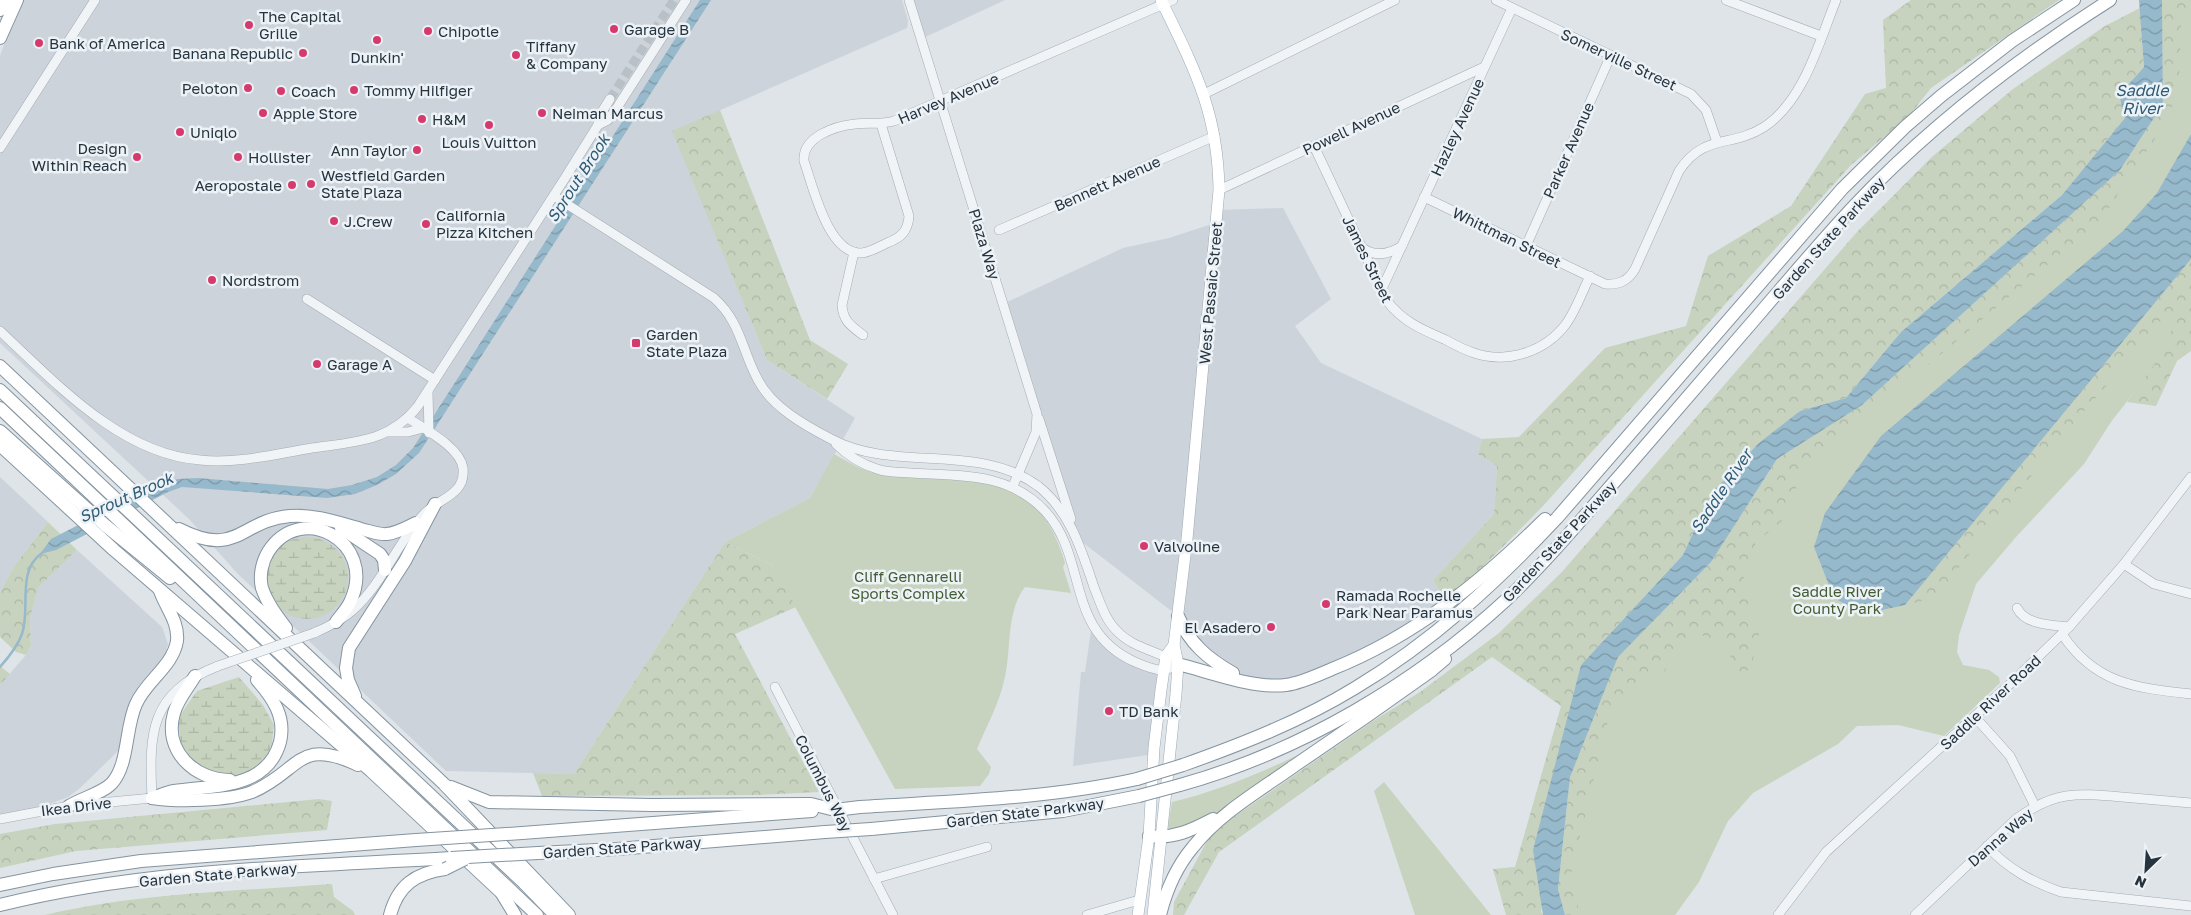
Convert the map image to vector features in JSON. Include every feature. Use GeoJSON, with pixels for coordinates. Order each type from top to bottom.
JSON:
{"type":"FeatureCollection","features":[{"type":"Feature","properties":{"kind":"highway"},"geometry":{"type":"LineString","coordinates":[[0,10],[5,0]]}},
{"type":"Feature","properties":{"kind":"highway"},"geometry":{"type":"LineString","coordinates":[[0,38],[17,0]]}},
{"type":"Feature","properties":{"kind":"highway","name":"Garden State Parkway"},"geometry":{"type":"LineString","coordinates":[[0,886],[53,874],[140,861],[522,833],[813,808],[835,810],[1102,787],[1183,765],[1236,746],[1317,710],[1355,688],[1428,639],[1463,611],[1527,550],[1811,223],[1873,158],[1941,96],[1975,69],[2074,0]]}},
{"type":"Feature","properties":{"kind":"highway","name":"Garden State Parkway"},"geometry":{"type":"LineString","coordinates":[[0,905],[92,887],[188,874],[448,863],[470,857],[617,849],[1063,811],[1139,796],[1180,785],[1243,764],[1325,726],[1398,682],[1436,657],[1506,600],[1568,535],[1823,240],[1884,175],[1917,144],[2021,59],[2110,0]]}},
{"type":"Feature","properties":{"kind":"highway"},"geometry":{"type":"LineString","coordinates":[[0,365],[444,784],[569,915]]}},
{"type":"Feature","properties":{"kind":"highway"},"geometry":{"type":"LineString","coordinates":[[0,390],[524,883],[555,915]]}},
{"type":"Feature","properties":{"kind":"highway"},"geometry":{"type":"LineString","coordinates":[[0,408],[537,915]]}},
{"type":"Feature","properties":{"kind":"highway"},"geometry":{"type":"LineString","coordinates":[[0,431],[68,499],[119,545],[158,588],[371,771],[526,915]]}},
{"type":"Feature","properties":{"kind":"highway"},"geometry":{"type":"LineString","coordinates":[[0,444],[48,488]]}},
{"type":"Feature","properties":{"kind":"highway"},"geometry":{"type":"LineString","coordinates":[[1178,664],[1250,682],[1268,685],[1287,685],[1348,663],[1412,629],[1469,588],[1495,567],[1616,448]]}},
{"type":"Feature","properties":{"kind":"highway"},"geometry":{"type":"LineString","coordinates":[[0,453],[48,488],[68,499]]}},
{"type":"Feature","properties":{"kind":"highway"},"geometry":{"type":"LineString","coordinates":[[358,703],[348,680],[346,668],[349,648],[405,561],[435,504]]}},
{"type":"Feature","properties":{"kind":"highway"},"geometry":{"type":"LineString","coordinates":[[164,520],[192,536],[219,541],[235,537],[274,519],[289,516],[302,516],[386,534],[416,523]]}},
{"type":"Feature","properties":{"kind":"highway"},"geometry":{"type":"LineString","coordinates":[[332,522],[378,552],[384,560],[385,570]]}},
{"type":"Feature","properties":{"kind":"highway"},"geometry":{"type":"LineString","coordinates":[[301,650],[271,606],[262,588],[261,572],[264,560],[272,546],[282,537],[294,531],[310,528],[334,536],[349,549],[355,562],[356,580],[351,600],[336,622]]}},
{"type":"Feature","properties":{"kind":"highway"},"geometry":{"type":"LineString","coordinates":[[119,545],[170,578],[191,588]]}},
{"type":"Feature","properties":{"kind":"highway"},"geometry":{"type":"LineString","coordinates":[[69,806],[82,798],[107,788],[118,774],[122,764],[129,724],[136,704],[146,687],[168,662],[174,652],[177,640],[176,626],[158,588]]}},
{"type":"Feature","properties":{"kind":"highway"},"geometry":{"type":"LineString","coordinates":[[1160,915],[1170,885],[1192,848],[1208,830],[1244,801],[1432,670],[1472,635],[1506,600]]}},
{"type":"Feature","properties":{"kind":"highway"},"geometry":{"type":"LineString","coordinates":[[1178,616],[1187,635],[1204,654],[1219,665],[1250,682]]}},
{"type":"Feature","properties":{"kind":"highway"},"geometry":{"type":"LineString","coordinates":[[152,798],[172,791],[229,785],[250,778],[264,767],[274,755],[281,735],[280,719],[272,698],[229,648]]}},
{"type":"Feature","properties":{"kind":"highway"},"geometry":{"type":"LineString","coordinates":[[195,676],[179,701],[173,716],[172,731],[178,752],[194,770],[208,777],[230,780],[250,778]]}},
{"type":"Feature","properties":{"kind":"highway"},"geometry":{"type":"LineString","coordinates":[[152,798],[171,802],[247,793],[260,788],[301,759],[314,754],[334,755],[371,771]]}},
{"type":"Feature","properties":{"kind":"highway"},"geometry":{"type":"LineString","coordinates":[[444,784],[489,802],[813,808]]}},
{"type":"Feature","properties":{"kind":"highway"},"geometry":{"type":"LineString","coordinates":[[1155,837],[1172,837],[1194,829],[1244,801]]}},
{"type":"Feature","properties":{"kind":"highway"},"geometry":{"type":"LineString","coordinates":[[390,915],[401,890],[413,878],[448,863]]}},
{"type":"Feature","properties":{"kind":"highway"},"geometry":{"type":"LineString","coordinates":[[501,892],[514,915]]}},
{"type":"Feature","properties":{"kind":"main road","name":"West Passaic Street"},"geometry":{"type":"LineString","coordinates":[[1166,2],[1204,94],[1215,136],[1218,190],[1174,645]]}},
{"type":"Feature","properties":{"kind":"main road"},"geometry":{"type":"LineString","coordinates":[[1153,915],[1155,837],[1154,748],[1166,656],[1174,645]]}},
{"type":"Feature","properties":{"kind":"main road"},"geometry":{"type":"LineString","coordinates":[[1138,915],[1139,900],[1155,837],[1178,664],[1174,645]]}},
{"type":"Feature","properties":{"kind":"street"},"geometry":{"type":"LineString","coordinates":[[0,148],[95,0]]}},
{"type":"Feature","properties":{"kind":"street"},"geometry":{"type":"LineString","coordinates":[[598,125],[608,120],[618,106],[686,0]]}},
{"type":"Feature","properties":{"kind":"street","name":"Plaza Way"},"geometry":{"type":"LineString","coordinates":[[909,0],[1037,414],[1036,432],[1013,486]]}},
{"type":"Feature","properties":{"kind":"street"},"geometry":{"type":"LineString","coordinates":[[1204,94],[1394,0]]}},
{"type":"Feature","properties":{"kind":"street","name":"Somerville Street"},"geometry":{"type":"LineString","coordinates":[[1496,0],[1691,94],[1706,110],[1717,142]]}},
{"type":"Feature","properties":{"kind":"street","name":"Whittman Street"},"geometry":{"type":"LineString","coordinates":[[1424,197],[1605,284],[1621,283],[1632,274],[1679,171],[1693,154],[1717,142],[1749,134],[1768,123],[1785,109],[1801,85],[1836,0]]}},
{"type":"Feature","properties":{"kind":"street"},"geometry":{"type":"LineString","coordinates":[[1731,1],[1821,36]]}},
{"type":"Feature","properties":{"kind":"street","name":"Harvey Avenue"},"geometry":{"type":"LineString","coordinates":[[854,252],[842,246],[830,231],[804,161],[805,149],[813,138],[848,124],[881,124],[894,121],[1166,2]]}},
{"type":"Feature","properties":{"kind":"street","name":"Hazley Avenue"},"geometry":{"type":"LineString","coordinates":[[1381,291],[1512,8]]}},
{"type":"Feature","properties":{"kind":"street","name":"Parker Avenue"},"geometry":{"type":"LineString","coordinates":[[1526,246],[1611,55]]}},
{"type":"Feature","properties":{"kind":"street","name":"Powell Avenue"},"geometry":{"type":"LineString","coordinates":[[1218,190],[1484,67]]}},
{"type":"Feature","properties":{"kind":"street"},"geometry":{"type":"LineString","coordinates":[[389,432],[408,418],[428,392],[554,196],[598,125],[600,115],[610,99]]}},
{"type":"Feature","properties":{"kind":"street"},"geometry":{"type":"LineString","coordinates":[[863,335],[846,322],[842,313],[842,305],[854,252],[868,252],[898,238],[906,229],[909,216],[881,124]]}},
{"type":"Feature","properties":{"kind":"street","name":"Bennett Avenue"},"geometry":{"type":"LineString","coordinates":[[999,230],[1215,136]]}},
{"type":"Feature","properties":{"kind":"street","name":"James Street"},"geometry":{"type":"LineString","coordinates":[[1314,146],[1381,291],[1395,312],[1416,327],[1474,353],[1500,357],[1527,353],[1540,347],[1559,333],[1574,311],[1590,276]]}},
{"type":"Feature","properties":{"kind":"street"},"geometry":{"type":"LineString","coordinates":[[554,196],[702,290],[724,307],[732,316],[758,381],[766,393],[790,414],[830,439],[865,452],[997,466],[1018,474],[1051,497],[1064,513],[1077,538]]}},
{"type":"Feature","properties":{"kind":"street"},"geometry":{"type":"LineString","coordinates":[[1361,247],[1374,253],[1384,254],[1402,246]]}},
{"type":"Feature","properties":{"kind":"street"},"geometry":{"type":"LineString","coordinates":[[307,299],[435,380]]}},
{"type":"Feature","properties":{"kind":"street"},"geometry":{"type":"LineString","coordinates":[[0,331],[52,380],[113,428],[163,453],[188,459],[228,461],[359,441],[389,432],[426,431]]}},
{"type":"Feature","properties":{"kind":"street"},"geometry":{"type":"LineString","coordinates":[[426,431],[428,392]]}},
{"type":"Feature","properties":{"kind":"street"},"geometry":{"type":"LineString","coordinates":[[1034,401],[1077,538],[1101,605],[1111,624],[1140,648],[1166,656],[1178,664]]}},
{"type":"Feature","properties":{"kind":"street"},"geometry":{"type":"LineString","coordinates":[[152,798],[150,751],[156,722],[170,696],[195,676],[218,666],[314,633],[336,622],[359,604],[385,570],[416,523],[435,504],[460,487],[463,474],[462,462],[458,454],[408,418]]}},
{"type":"Feature","properties":{"kind":"street"},"geometry":{"type":"LineString","coordinates":[[830,439],[848,455],[861,463],[879,470],[982,478],[1013,486],[1030,497],[1058,528],[1067,549],[1081,598],[1099,636],[1123,656],[1141,664],[1164,670],[1178,664]]}},
{"type":"Feature","properties":{"kind":"street"},"geometry":{"type":"LineString","coordinates":[[925,474],[926,459]]}},
{"type":"Feature","properties":{"kind":"street","name":"Saddle River Road"},"geometry":{"type":"LineString","coordinates":[[1778,915],[1826,852],[1975,717],[2065,631],[2124,564],[2191,477]]}},
{"type":"Feature","properties":{"kind":"street"},"geometry":{"type":"LineString","coordinates":[[2124,564],[2154,584],[2191,594]]}},
{"type":"Feature","properties":{"kind":"street"},"geometry":{"type":"LineString","coordinates":[[2017,608],[2020,614],[2035,622],[2065,631],[2078,655],[2090,666],[2115,681],[2142,689],[2191,694]]}},
{"type":"Feature","properties":{"kind":"street","name":"Columbus Way"},"geometry":{"type":"LineString","coordinates":[[775,687],[892,915]]}},
{"type":"Feature","properties":{"kind":"street"},"geometry":{"type":"LineString","coordinates":[[1975,717],[2010,756],[2035,806]]}},
{"type":"Feature","properties":{"kind":"street","name":"Danna Way"},"geometry":{"type":"LineString","coordinates":[[1915,915],[2016,819],[2035,806],[2063,796],[2086,793],[2191,803]]}},
{"type":"Feature","properties":{"kind":"street","name":"Ikea Drive"},"geometry":{"type":"LineString","coordinates":[[0,819],[69,806],[152,798]]}},
{"type":"Feature","properties":{"kind":"street"},"geometry":{"type":"LineString","coordinates":[[1987,846],[2014,870],[2044,886],[2061,892],[2191,906]]}},
{"type":"Feature","properties":{"kind":"street"},"geometry":{"type":"LineString","coordinates":[[874,879],[987,847]]}},
{"type":"Feature","properties":{"kind":"street"},"geometry":{"type":"LineString","coordinates":[[1087,915],[1139,900]]}},
{"type":"Feature","properties":{"kind":"shaded area","name":"Westfield Garden State Plaza"},"geometry":{"type":"Polygon","coordinates":[[[23,0],[902,0],[908,21],[907,28],[673,131],[767,360],[855,418],[810,498],[725,542],[574,774],[446,771],[237,573],[189,519],[0,343],[0,56],[13,18],[23,0]]]}},
{"type":"Feature","properties":{"kind":"shaded area"},"geometry":{"type":"Polygon","coordinates":[[[909,0],[1005,0],[921,39],[909,0]]]}},
{"type":"Feature","properties":{"kind":"shaded area"},"geometry":{"type":"Polygon","coordinates":[[[1283,208],[1331,299],[1295,326],[1321,363],[1482,439],[1478,454],[1497,466],[1494,514],[1433,580],[1445,601],[1411,629],[1310,678],[1250,682],[1204,654],[1178,616],[1077,538],[1003,304],[1123,248],[1169,238],[1215,223],[1217,210],[1283,208]]]}},
{"type":"Feature","properties":{"kind":"shaded area"},"geometry":{"type":"Polygon","coordinates":[[[0,477],[48,522],[15,565],[0,592],[0,477]]]}},
{"type":"Feature","properties":{"kind":"shaded area"},"geometry":{"type":"Polygon","coordinates":[[[77,550],[162,627],[168,644],[166,653],[151,673],[119,750],[80,788],[68,797],[39,808],[0,817],[0,685],[26,655],[31,645],[30,618],[38,588],[77,550]]]}},
{"type":"Feature","properties":{"kind":"shaded area"},"geometry":{"type":"Polygon","coordinates":[[[1092,624],[1111,647],[1164,670],[1155,754],[1073,766],[1081,672],[1085,672],[1092,624]]]}},
{"type":"Feature","properties":{"kind":"green space"},"geometry":{"type":"Polygon","coordinates":[[[1911,0],[2059,0],[1931,88],[1909,116],[1851,165],[1542,507],[1462,588],[1445,601],[1433,580],[1494,514],[1497,466],[1478,454],[1482,439],[1519,437],[1605,348],[1686,326],[1708,256],[1791,206],[1865,94],[1886,88],[1883,20],[1911,0]]]}},
{"type":"Feature","properties":{"kind":"green space","name":"Saddle River County Park"},"geometry":{"type":"Polygon","coordinates":[[[2162,0],[2191,0],[2191,319],[2111,422],[2084,464],[2016,537],[1976,584],[1959,635],[1957,652],[1963,665],[1989,670],[1999,677],[2000,683],[1944,736],[1898,725],[1857,726],[1838,744],[1753,793],[1728,821],[1699,882],[1675,915],[1565,915],[1570,777],[1618,657],[1711,562],[1777,459],[1862,405],[2120,170],[2163,104],[2162,0]]]}},
{"type":"Feature","properties":{"kind":"green space"},"geometry":{"type":"Polygon","coordinates":[[[2162,0],[2191,0],[2191,11],[2181,24],[2179,85],[2168,119],[2102,219],[1847,433],[1809,459],[1782,521],[1755,543],[1756,549],[1741,568],[1748,592],[1754,603],[1746,622],[1760,630],[1751,669],[1741,673],[1722,643],[1696,633],[1669,654],[1665,672],[1641,683],[1607,711],[1608,721],[1571,874],[1578,906],[1578,915],[1565,915],[1558,889],[1570,777],[1618,657],[1711,562],[1777,459],[1862,405],[2120,170],[2163,104],[2162,0]]]}},
{"type":"Feature","properties":{"kind":"green space"},"geometry":{"type":"Polygon","coordinates":[[[2140,8],[2144,67],[2119,95],[2125,118],[2062,195],[1901,332],[1846,398],[1800,411],[1711,494],[1683,555],[1581,665],[1541,912],[1543,915],[1506,915],[1493,869],[1515,867],[1561,706],[1492,657],[1219,852],[1184,915],[1173,915],[1174,902],[1212,832],[1373,721],[1420,692],[1499,633],[1561,573],[1857,232],[1933,156],[2013,89],[2105,26],[2140,8]]]}},
{"type":"Feature","properties":{"kind":"green space"},"geometry":{"type":"Polygon","coordinates":[[[720,110],[810,340],[848,364],[827,399],[767,360],[672,131],[720,110]]]}},
{"type":"Feature","properties":{"kind":"green space"},"geometry":{"type":"Polygon","coordinates":[[[2191,259],[2191,351],[2177,361],[2156,406],[2127,402],[2159,358],[2174,325],[2158,321],[2107,385],[2071,426],[1935,598],[1905,605],[2191,259]]]}},
{"type":"Feature","properties":{"kind":"green space","name":"Cliff Gennarelli Sports Complex"},"geometry":{"type":"Polygon","coordinates":[[[834,454],[873,473],[893,476],[968,480],[1010,490],[1027,500],[1042,515],[1055,536],[1065,563],[1063,567],[1071,593],[1025,587],[1019,597],[1014,608],[1002,690],[977,749],[991,767],[989,774],[980,786],[895,789],[772,565],[725,542],[810,498],[834,454]]]}},
{"type":"Feature","properties":{"kind":"green space"},"geometry":{"type":"Polygon","coordinates":[[[48,522],[77,550],[38,588],[30,618],[31,645],[26,655],[16,652],[0,637],[0,592],[15,565],[48,522]]]}},
{"type":"Feature","properties":{"kind":"green space"},"geometry":{"type":"Polygon","coordinates":[[[307,537],[323,540],[336,549],[345,562],[348,578],[345,594],[336,607],[323,616],[307,619],[291,616],[278,607],[269,594],[266,578],[269,562],[278,549],[291,540],[307,537]]]}},
{"type":"Feature","properties":{"kind":"green space"},"geometry":{"type":"Polygon","coordinates":[[[725,542],[772,565],[796,607],[735,634],[819,792],[758,795],[542,796],[533,773],[574,774],[725,542]]]}},
{"type":"Feature","properties":{"kind":"green space"},"geometry":{"type":"Polygon","coordinates":[[[0,666],[10,674],[0,685],[0,666]]]}},
{"type":"Feature","properties":{"kind":"green space"},"geometry":{"type":"Polygon","coordinates":[[[239,677],[263,705],[274,725],[272,743],[266,760],[250,775],[223,778],[195,767],[181,745],[178,718],[197,691],[239,677]]]}},
{"type":"Feature","properties":{"kind":"green space"},"geometry":{"type":"Polygon","coordinates":[[[1315,747],[1230,808],[1192,826],[1170,831],[1168,827],[1172,802],[1245,778],[1315,747]]]}},
{"type":"Feature","properties":{"kind":"green space"},"geometry":{"type":"Polygon","coordinates":[[[1384,782],[1491,915],[1415,915],[1374,791],[1384,782]]]}},
{"type":"Feature","properties":{"kind":"green space"},"geometry":{"type":"Polygon","coordinates":[[[319,799],[332,801],[327,830],[76,851],[0,868],[0,834],[55,824],[319,799]]]}},
{"type":"Feature","properties":{"kind":"green space"},"geometry":{"type":"Polygon","coordinates":[[[332,884],[334,897],[353,911],[355,915],[45,915],[152,897],[332,884]]]}},
{"type":"Feature","properties":{"kind":"water"},"geometry":{"type":"Polygon","coordinates":[[[700,0],[711,0],[419,453],[396,474],[377,485],[355,494],[327,498],[182,487],[168,492],[56,550],[40,554],[51,539],[158,484],[178,479],[198,478],[328,489],[352,485],[377,477],[396,465],[413,448],[700,0]]]}},
{"type":"Feature","properties":{"kind":"water","name":"Saddle River"},"geometry":{"type":"Polygon","coordinates":[[[2139,0],[2162,0],[2163,104],[2120,170],[1862,405],[1777,459],[1711,562],[1618,657],[1570,777],[1558,889],[1565,915],[1543,915],[1533,850],[1581,665],[1683,555],[1711,494],[1759,443],[1800,411],[1846,398],[1901,332],[2062,195],[2125,118],[2119,95],[2144,67],[2139,0]]]}},
{"type":"Feature","properties":{"kind":"water"},"geometry":{"type":"Polygon","coordinates":[[[2191,134],[2191,259],[1905,605],[1863,614],[1834,598],[1814,547],[1825,513],[1881,436],[2123,231],[2157,193],[2191,134]]]}},
{"type":"Feature","properties":{"kind":"waterway","name":"Sprout Brook"},"geometry":{"type":"LineString","coordinates":[[0,667],[18,643],[22,634],[29,570],[42,553]]}},
{"type":"Feature","properties":{"kind":"tunnel"},"geometry":{"type":"LineString","coordinates":[[610,99],[674,0]]}},
{"type":"Feature","properties":{"kind":"place","name":"The Capital Grille"},"geometry":{"type":"Point","coordinates":[249,25]}},
{"type":"Feature","properties":{"kind":"place","name":"Garage B"},"geometry":{"type":"Point","coordinates":[614,29]}},
{"type":"Feature","properties":{"kind":"place","name":"Chipotle"},"geometry":{"type":"Point","coordinates":[428,31]}},
{"type":"Feature","properties":{"kind":"place","name":"Dunkin'"},"geometry":{"type":"Point","coordinates":[377,40]}},
{"type":"Feature","properties":{"kind":"place","name":"Bank of America"},"geometry":{"type":"Point","coordinates":[39,43]}},
{"type":"Feature","properties":{"kind":"place","name":"Banana Republic"},"geometry":{"type":"Point","coordinates":[303,53]}},
{"type":"Feature","properties":{"kind":"place","name":"Tiffany & Company"},"geometry":{"type":"Point","coordinates":[516,55]}},
{"type":"Feature","properties":{"kind":"place","name":"Peloton"},"geometry":{"type":"Point","coordinates":[248,88]}},
{"type":"Feature","properties":{"kind":"place","name":"Tommy Hilfiger"},"geometry":{"type":"Point","coordinates":[354,90]}},
{"type":"Feature","properties":{"kind":"place","name":"Coach"},"geometry":{"type":"Point","coordinates":[281,91]}},
{"type":"Feature","properties":{"kind":"place","name":"Apple Store"},"geometry":{"type":"Point","coordinates":[263,113]}},
{"type":"Feature","properties":{"kind":"place","name":"Neiman Marcus"},"geometry":{"type":"Point","coordinates":[542,113]}},
{"type":"Feature","properties":{"kind":"place","name":"H&M"},"geometry":{"type":"Point","coordinates":[422,119]}},
{"type":"Feature","properties":{"kind":"place","name":"Louis Vuitton"},"geometry":{"type":"Point","coordinates":[489,125]}},
{"type":"Feature","properties":{"kind":"place","name":"Uniqlo"},"geometry":{"type":"Point","coordinates":[180,132]}},
{"type":"Feature","properties":{"kind":"place","name":"Ann Taylor"},"geometry":{"type":"Point","coordinates":[417,150]}},
{"type":"Feature","properties":{"kind":"place","name":"Design Within Reach"},"geometry":{"type":"Point","coordinates":[137,157]}},
{"type":"Feature","properties":{"kind":"place","name":"Hollister"},"geometry":{"type":"Point","coordinates":[238,157]}},
{"type":"Feature","properties":{"kind":"place","name":"Westfield Garden State Plaza"},"geometry":{"type":"Point","coordinates":[311,184]}},
{"type":"Feature","properties":{"kind":"place","name":"Aeropostale"},"geometry":{"type":"Point","coordinates":[292,185]}},
{"type":"Feature","properties":{"kind":"place","name":"J.Crew"},"geometry":{"type":"Point","coordinates":[334,221]}},
{"type":"Feature","properties":{"kind":"place","name":"California Pizza Kitchen"},"geometry":{"type":"Point","coordinates":[426,224]}},
{"type":"Feature","properties":{"kind":"place","name":"Nordstrom"},"geometry":{"type":"Point","coordinates":[212,280]}},
{"type":"Feature","properties":{"kind":"place","name":"Garden State Plaza"},"geometry":{"type":"Point","coordinates":[636,343]}},
{"type":"Feature","properties":{"kind":"place","name":"Garage A"},"geometry":{"type":"Point","coordinates":[317,364]}},
{"type":"Feature","properties":{"kind":"place","name":"Valvoline"},"geometry":{"type":"Point","coordinates":[1144,546]}},
{"type":"Feature","properties":{"kind":"place","name":"Ramada Rochelle Park Near Paramus"},"geometry":{"type":"Point","coordinates":[1326,604]}},
{"type":"Feature","properties":{"kind":"place","name":"El Asadero"},"geometry":{"type":"Point","coordinates":[1271,627]}},
{"type":"Feature","properties":{"kind":"place","name":"TD Bank"},"geometry":{"type":"Point","coordinates":[1109,711]}}]}
